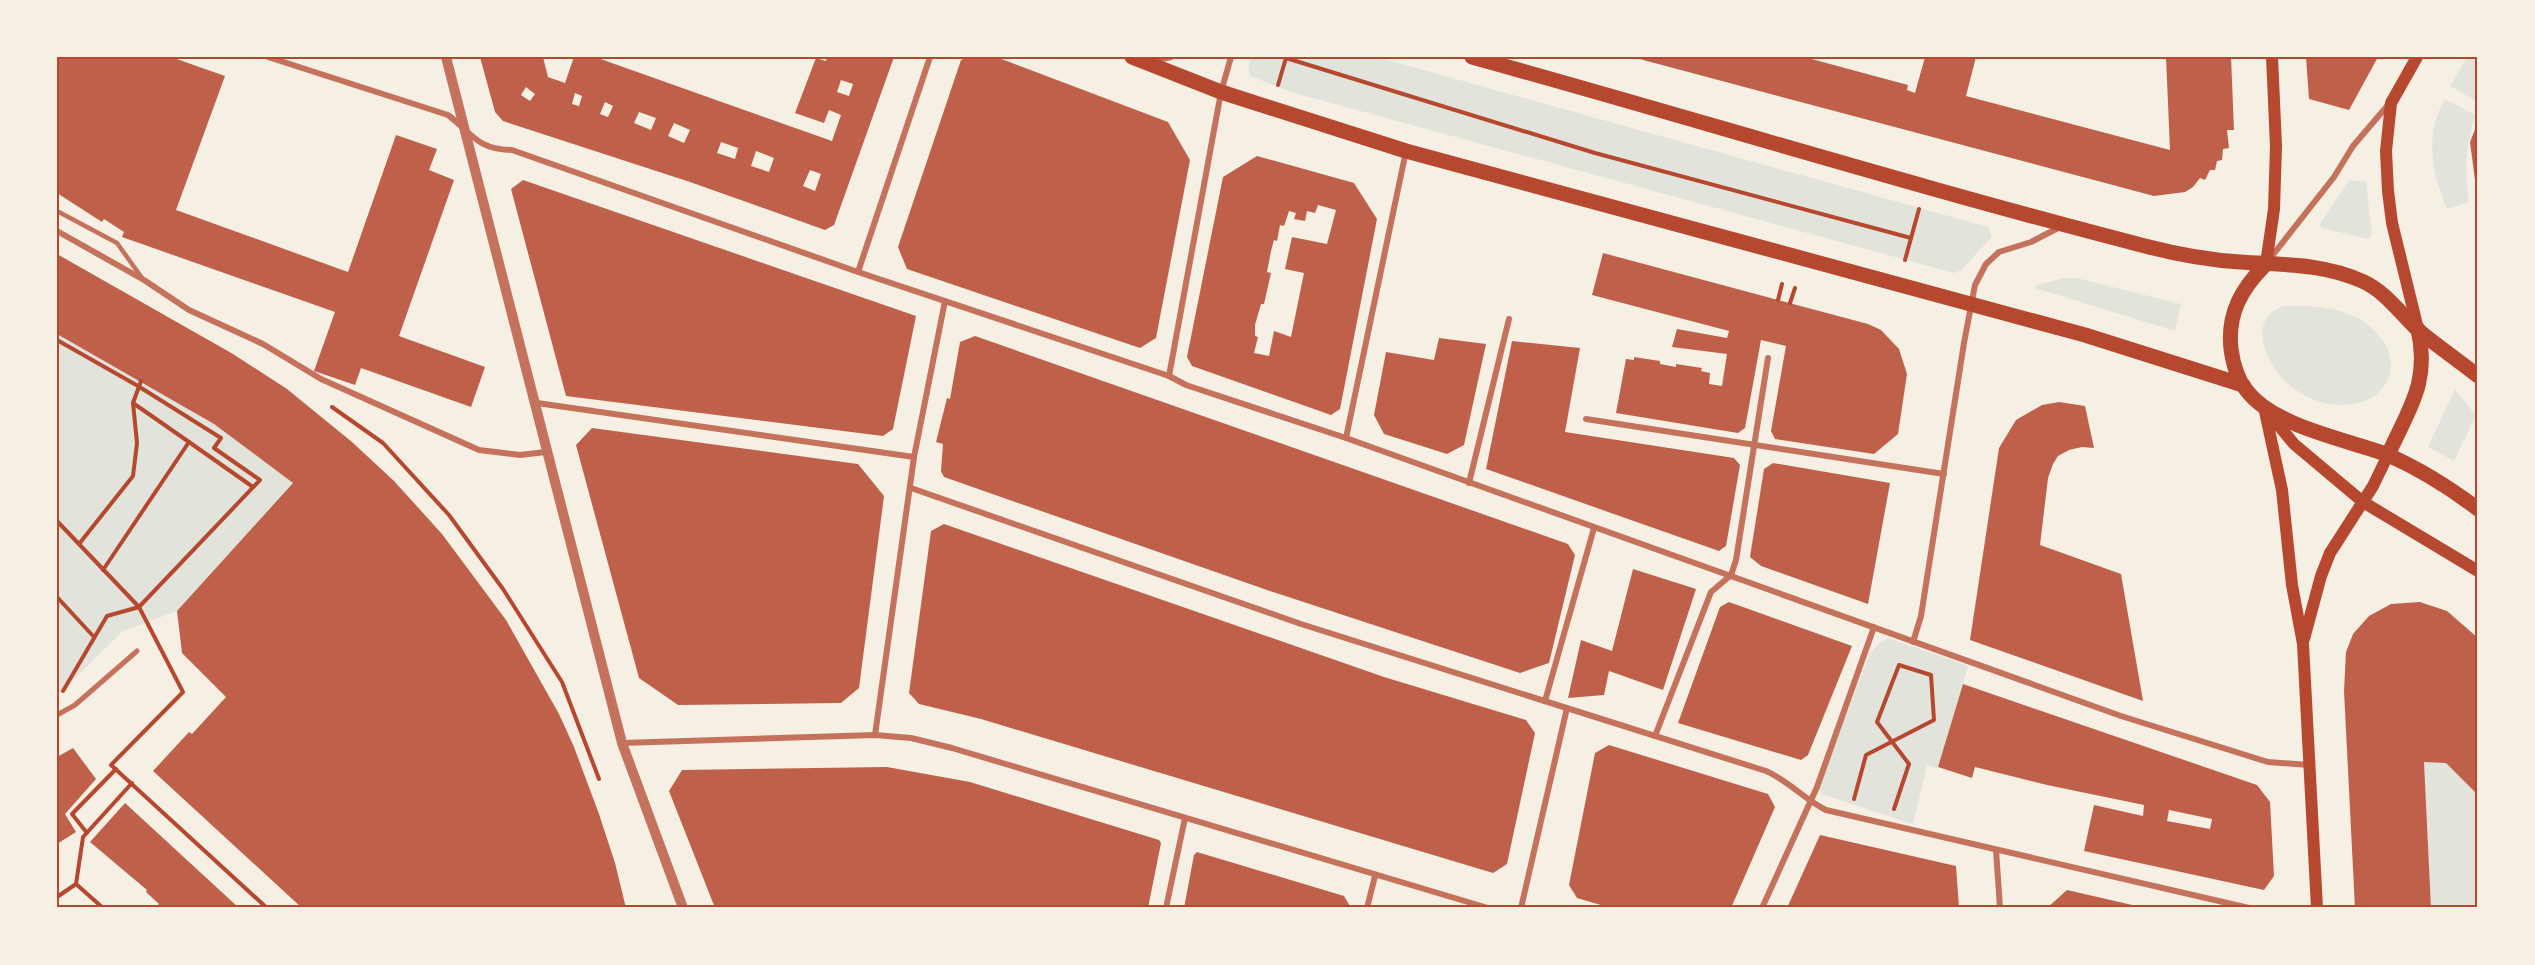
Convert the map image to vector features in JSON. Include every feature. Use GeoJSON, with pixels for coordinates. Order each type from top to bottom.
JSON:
{"type":"FeatureCollection","features":[{"type":"Feature","properties":{"kind":"main road"},"geometry":{"type":"LineString","coordinates":[[1472,57],[1700,120],[1924,188],[2182,255],[2266,264],[2313,266],[2333,270],[2364,282],[2395,305],[2418,329],[2478,376]]}},
{"type":"Feature","properties":{"kind":"main road"},"geometry":{"type":"LineString","coordinates":[[2272,57],[2275,177],[2274,209],[2266,264],[2250,280],[2237,300],[2230,327],[2232,356],[2243,386],[2264,407],[2294,444],[2363,502],[2478,571]]}},
{"type":"Feature","properties":{"kind":"main road"},"geometry":{"type":"LineString","coordinates":[[2303,644],[2330,553],[2363,502],[2388,455],[2418,388],[2423,357],[2392,223],[2386,151],[2391,103],[2417,57]]}},
{"type":"Feature","properties":{"kind":"main road"},"geometry":{"type":"LineString","coordinates":[[1138,59],[1221,92],[1406,152],[2096,338],[2243,386]]}},
{"type":"Feature","properties":{"kind":"main road"},"geometry":{"type":"LineString","coordinates":[[2264,407],[2311,428],[2388,455],[2418,469],[2478,509]]}},
{"type":"Feature","properties":{"kind":"main road"},"geometry":{"type":"LineString","coordinates":[[2264,407],[2282,490],[2292,585],[2303,644],[2317,908]]}},
{"type":"Feature","properties":{"kind":"street"},"geometry":{"type":"LineString","coordinates":[[268,57],[448,115],[465,133],[493,150],[512,150],[858,272],[1169,376],[1186,385],[1346,438],[2121,716],[2268,762],[2310,765]]}},
{"type":"Feature","properties":{"kind":"street"},"geometry":{"type":"LineString","coordinates":[[446,57],[537,403],[546,452],[622,742],[682,908]]}},
{"type":"Feature","properties":{"kind":"street"},"geometry":{"type":"LineString","coordinates":[[858,272],[930,57]]}},
{"type":"Feature","properties":{"kind":"street"},"geometry":{"type":"LineString","coordinates":[[1138,59],[1171,57]]}},
{"type":"Feature","properties":{"kind":"street"},"geometry":{"type":"LineString","coordinates":[[1169,376],[1221,92],[1231,57]]}},
{"type":"Feature","properties":{"kind":"street"},"geometry":{"type":"LineString","coordinates":[[2266,264],[2334,177],[2353,146],[2391,103]]}},
{"type":"Feature","properties":{"kind":"street"},"geometry":{"type":"LineString","coordinates":[[1346,438],[1406,152]]}},
{"type":"Feature","properties":{"kind":"street"},"geometry":{"type":"LineString","coordinates":[[1913,642],[1921,616],[1970,304],[1981,271],[1992,258],[2009,248],[2031,242],[2064,225]]}},
{"type":"Feature","properties":{"kind":"street"},"geometry":{"type":"LineString","coordinates":[[57,231],[144,280],[189,310],[263,344],[321,380],[479,450],[520,455],[546,452]]}},
{"type":"Feature","properties":{"kind":"street"},"geometry":{"type":"LineString","coordinates":[[875,735],[914,457],[945,301]]}},
{"type":"Feature","properties":{"kind":"street"},"geometry":{"type":"LineString","coordinates":[[1469,483],[1509,319]]}},
{"type":"Feature","properties":{"kind":"street"},"geometry":{"type":"LineString","coordinates":[[1655,736],[1711,592],[1731,575],[1736,560],[1768,358]]}},
{"type":"Feature","properties":{"kind":"street"},"geometry":{"type":"LineString","coordinates":[[537,403],[914,457]]}},
{"type":"Feature","properties":{"kind":"street"},"geometry":{"type":"LineString","coordinates":[[1586,419],[1754,447],[1944,474]]}},
{"type":"Feature","properties":{"kind":"street"},"geometry":{"type":"LineString","coordinates":[[911,488],[1301,624],[1772,774],[1790,784],[1809,801],[1826,810],[2249,908]]}},
{"type":"Feature","properties":{"kind":"street"},"geometry":{"type":"LineString","coordinates":[[1545,701],[1594,528]]}},
{"type":"Feature","properties":{"kind":"street"},"geometry":{"type":"LineString","coordinates":[[1762,908],[1820,779],[1874,627]]}},
{"type":"Feature","properties":{"kind":"street"},"geometry":{"type":"LineString","coordinates":[[57,715],[75,705],[137,651]]}},
{"type":"Feature","properties":{"kind":"street"},"geometry":{"type":"LineString","coordinates":[[1521,908],[1567,708]]}},
{"type":"Feature","properties":{"kind":"street"},"geometry":{"type":"LineString","coordinates":[[622,742],[875,735],[911,738],[952,748],[1488,908]]}},
{"type":"Feature","properties":{"kind":"street"},"geometry":{"type":"LineString","coordinates":[[1166,908],[1185,818]]}},
{"type":"Feature","properties":{"kind":"street"},"geometry":{"type":"LineString","coordinates":[[1996,850],[2000,908]]}},
{"type":"Feature","properties":{"kind":"street"},"geometry":{"type":"LineString","coordinates":[[1367,908],[1375,876]]}},
{"type":"Feature","properties":{"kind":"lane"},"geometry":{"type":"LineString","coordinates":[[57,211],[117,243],[144,280]]}},
{"type":"Feature","properties":{"kind":"path"},"geometry":{"type":"LineString","coordinates":[[1278,85],[1286,58],[1595,153],[1911,238]]}},
{"type":"Feature","properties":{"kind":"path"},"geometry":{"type":"LineString","coordinates":[[1905,260],[1919,208]]}},
{"type":"Feature","properties":{"kind":"path"},"geometry":{"type":"LineString","coordinates":[[1778,300],[1782,284]]}},
{"type":"Feature","properties":{"kind":"path"},"geometry":{"type":"LineString","coordinates":[[1791,303],[1795,288]]}},
{"type":"Feature","properties":{"kind":"path"},"geometry":{"type":"LineString","coordinates":[[57,340],[140,383],[221,438],[214,448],[260,480],[139,607],[107,616],[65,685]]}},
{"type":"Feature","properties":{"kind":"path"},"geometry":{"type":"LineString","coordinates":[[79,544],[133,476],[137,443],[133,403],[140,383]]}},
{"type":"Feature","properties":{"kind":"path"},"geometry":{"type":"LineString","coordinates":[[133,403],[253,488]]}},
{"type":"Feature","properties":{"kind":"path"},"geometry":{"type":"LineString","coordinates":[[332,407],[390,451],[449,515],[503,589],[561,682],[599,780]]}},
{"type":"Feature","properties":{"kind":"path"},"geometry":{"type":"LineString","coordinates":[[103,570],[189,442]]}},
{"type":"Feature","properties":{"kind":"path"},"geometry":{"type":"LineString","coordinates":[[57,520],[139,607],[183,692],[111,765],[267,908]]}},
{"type":"Feature","properties":{"kind":"path"},"geometry":{"type":"LineString","coordinates":[[57,597],[94,637]]}},
{"type":"Feature","properties":{"kind":"path"},"geometry":{"type":"LineString","coordinates":[[1854,799],[1866,755],[1892,741],[1934,720],[1931,675],[1899,665],[1877,722],[1892,741],[1909,764],[1894,810]]}},
{"type":"Feature","properties":{"kind":"path"},"geometry":{"type":"LineString","coordinates":[[87,833],[72,814],[116,769]]}},
{"type":"Feature","properties":{"kind":"path"},"geometry":{"type":"LineString","coordinates":[[57,897],[76,884],[83,837],[132,783]]}},
{"type":"Feature","properties":{"kind":"path"},"geometry":{"type":"LineString","coordinates":[[76,884],[103,908]]}},
{"type":"Feature","properties":{"kind":"shaded area"},"geometry":{"type":"Polygon","coordinates":[[[1251,57],[1377,57],[1988,227],[1992,237],[1961,270],[1954,273],[1291,92],[1250,76],[1248,66],[1251,57]]]}},
{"type":"Feature","properties":{"kind":"shaded area"},"geometry":{"type":"Polygon","coordinates":[[[2467,57],[2478,57],[2478,102],[2450,86],[2467,57]]]}},
{"type":"Feature","properties":{"kind":"shaded area"},"geometry":{"type":"Polygon","coordinates":[[[2445,99],[2475,115],[2467,158],[2469,202],[2447,209],[2437,182],[2432,154],[2434,126],[2445,99]]]}},
{"type":"Feature","properties":{"kind":"shaded area"},"geometry":{"type":"Polygon","coordinates":[[[2349,180],[2366,182],[2372,235],[2368,239],[2322,228],[2320,224],[2349,180]]]}},
{"type":"Feature","properties":{"kind":"shaded area"},"geometry":{"type":"Polygon","coordinates":[[[2063,278],[2077,278],[2181,304],[2175,331],[2035,288],[2037,285],[2063,278]]]}},
{"type":"Feature","properties":{"kind":"shaded area"},"geometry":{"type":"Polygon","coordinates":[[[2283,306],[2316,307],[2338,311],[2367,324],[2380,336],[2391,362],[2390,375],[2384,386],[2374,396],[2361,402],[2335,405],[2320,402],[2291,386],[2271,363],[2263,341],[2265,320],[2272,312],[2283,306]]]}},
{"type":"Feature","properties":{"kind":"shaded area"},"geometry":{"type":"Polygon","coordinates":[[[57,334],[214,424],[293,483],[177,611],[123,631],[57,696],[57,334]]]}},
{"type":"Feature","properties":{"kind":"shaded area"},"geometry":{"type":"Polygon","coordinates":[[[2455,389],[2476,416],[2454,461],[2428,447],[2455,389]]]}},
{"type":"Feature","properties":{"kind":"shaded area"},"geometry":{"type":"Polygon","coordinates":[[[1889,638],[1968,666],[1938,768],[1927,765],[1913,824],[1821,794],[1818,788],[1870,653],[1880,642],[1889,638]]]}},
{"type":"Feature","properties":{"kind":"shaded area"},"geometry":{"type":"Polygon","coordinates":[[[2424,762],[2446,763],[2478,795],[2478,908],[2431,908],[2424,762]]]}},
{"type":"Feature","properties":{"kind":"building"},"geometry":{"type":"Polygon","coordinates":[[[57,57],[171,57],[225,76],[176,210],[348,272],[396,135],[437,149],[429,170],[454,180],[399,336],[485,367],[471,407],[361,368],[355,385],[314,371],[335,312],[122,237],[124,232],[104,219],[102,222],[57,193],[57,57]]]}},
{"type":"Feature","properties":{"kind":"building"},"geometry":{"type":"Polygon","coordinates":[[[480,57],[543,57],[548,77],[565,83],[574,57],[595,57],[832,141],[841,115],[829,110],[824,123],[795,113],[816,58],[826,61],[827,57],[894,57],[834,225],[825,230],[690,182],[503,121],[495,112],[480,57]],[[841,80],[837,92],[849,96],[853,84],[841,80]],[[526,87],[521,95],[530,101],[535,94],[526,87]],[[575,93],[572,104],[579,106],[582,96],[575,93]],[[605,102],[600,114],[608,117],[613,106],[605,102]],[[639,112],[634,123],[651,130],[656,118],[639,112]],[[674,123],[668,136],[684,143],[690,130],[674,123]],[[721,142],[717,153],[735,159],[738,148],[721,142]],[[756,151],[751,166],[769,172],[774,158],[756,151]],[[810,170],[803,186],[815,191],[821,174],[810,170]]]}},
{"type":"Feature","properties":{"kind":"building"},"geometry":{"type":"Polygon","coordinates":[[[969,57],[996,57],[1168,122],[1190,160],[1156,338],[1140,348],[907,269],[898,247],[961,60],[969,57]]]}},
{"type":"Feature","properties":{"kind":"building"},"geometry":{"type":"Polygon","coordinates":[[[1632,57],[1804,57],[1908,85],[1907,90],[1915,93],[1925,57],[1976,57],[1966,96],[2170,150],[2166,57],[2231,57],[2234,130],[2227,130],[2229,148],[2223,149],[2222,160],[2217,161],[2215,170],[2210,170],[2205,180],[2200,178],[2193,187],[2185,192],[2154,196],[1632,57]]]}},
{"type":"Feature","properties":{"kind":"building"},"geometry":{"type":"Polygon","coordinates":[[[2306,57],[2378,57],[2349,110],[2309,99],[2306,57]]]}},
{"type":"Feature","properties":{"kind":"building"},"geometry":{"type":"Polygon","coordinates":[[[2478,122],[2478,203],[2470,142],[2478,122]]]}},
{"type":"Feature","properties":{"kind":"building"},"geometry":{"type":"Polygon","coordinates":[[[1257,156],[1354,183],[1377,219],[1340,409],[1331,415],[1192,366],[1187,357],[1223,177],[1257,156]],[[1318,205],[1315,213],[1307,211],[1305,221],[1294,219],[1296,213],[1289,211],[1284,226],[1280,225],[1277,241],[1274,240],[1271,251],[1267,272],[1271,273],[1264,304],[1261,304],[1255,325],[1255,336],[1258,337],[1254,353],[1269,356],[1274,331],[1291,337],[1304,273],[1285,269],[1292,237],[1327,244],[1336,210],[1318,205]]]}},
{"type":"Feature","properties":{"kind":"building"},"geometry":{"type":"Polygon","coordinates":[[[523,180],[916,316],[893,429],[883,436],[566,396],[511,189],[523,180]]]}},
{"type":"Feature","properties":{"kind":"building"},"geometry":{"type":"Polygon","coordinates":[[[1603,253],[1868,324],[1881,330],[1899,349],[1907,374],[1898,434],[1874,454],[1775,439],[1771,431],[1786,346],[1761,340],[1745,428],[1738,433],[1616,413],[1626,359],[1634,360],[1634,357],[1660,361],[1660,364],[1676,367],[1676,364],[1702,368],[1701,371],[1710,373],[1709,384],[1722,386],[1727,354],[1672,347],[1677,329],[1727,338],[1729,331],[1592,295],[1603,253]]]}},
{"type":"Feature","properties":{"kind":"building"},"geometry":{"type":"Polygon","coordinates":[[[57,254],[233,354],[287,389],[352,442],[394,481],[442,534],[506,620],[559,714],[599,814],[615,863],[626,908],[302,908],[153,771],[226,697],[182,653],[177,611],[293,483],[214,424],[57,334],[57,254]]]}},
{"type":"Feature","properties":{"kind":"building"},"geometry":{"type":"Polygon","coordinates":[[[975,336],[1568,544],[1575,555],[1549,663],[1520,673],[1267,590],[944,477],[941,471],[943,444],[936,442],[947,398],[950,399],[960,342],[975,336]]]}},
{"type":"Feature","properties":{"kind":"building"},"geometry":{"type":"Polygon","coordinates":[[[1439,338],[1486,344],[1464,445],[1447,454],[1384,434],[1374,415],[1386,352],[1434,360],[1439,338]]]}},
{"type":"Feature","properties":{"kind":"building"},"geometry":{"type":"Polygon","coordinates":[[[1512,341],[1580,348],[1565,432],[1734,458],[1740,465],[1726,546],[1719,551],[1486,469],[1512,341]]]}},
{"type":"Feature","properties":{"kind":"building"},"geometry":{"type":"Polygon","coordinates":[[[2059,402],[2085,406],[2094,448],[2082,447],[2069,450],[2058,456],[2053,464],[2048,478],[2040,545],[2121,574],[2143,701],[1970,640],[1999,448],[2016,420],[2042,405],[2059,402]]]}},
{"type":"Feature","properties":{"kind":"building"},"geometry":{"type":"Polygon","coordinates":[[[592,428],[858,464],[884,496],[859,688],[841,703],[678,705],[639,678],[576,445],[592,428]]]}},
{"type":"Feature","properties":{"kind":"building"},"geometry":{"type":"Polygon","coordinates":[[[1773,463],[1890,483],[1868,604],[1761,566],[1750,557],[1764,469],[1773,463]]]}},
{"type":"Feature","properties":{"kind":"building"},"geometry":{"type":"Polygon","coordinates":[[[944,524],[1384,677],[1526,720],[1535,733],[1507,864],[1493,873],[981,719],[919,704],[909,693],[931,531],[944,524]]]}},
{"type":"Feature","properties":{"kind":"building"},"geometry":{"type":"Polygon","coordinates":[[[1633,569],[1696,589],[1663,690],[1609,671],[1604,695],[1568,698],[1581,640],[1612,651],[1633,569]]]}},
{"type":"Feature","properties":{"kind":"building"},"geometry":{"type":"Polygon","coordinates":[[[1729,602],[1852,646],[1808,755],[1801,760],[1678,723],[1720,607],[1729,602]]]}},
{"type":"Feature","properties":{"kind":"building"},"geometry":{"type":"Polygon","coordinates":[[[2420,602],[2447,611],[2478,638],[2478,795],[2446,763],[2424,762],[2431,908],[2355,908],[2344,691],[2346,652],[2353,634],[2369,616],[2391,604],[2420,602]]]}},
{"type":"Feature","properties":{"kind":"building"},"geometry":{"type":"Polygon","coordinates":[[[1963,684],[2257,785],[2270,802],[2274,876],[2264,890],[2084,851],[2094,805],[2143,816],[2144,805],[1975,767],[1972,778],[1938,767],[1963,684]],[[2169,810],[2167,821],[2210,829],[2212,819],[2169,810]]]}},
{"type":"Feature","properties":{"kind":"building"},"geometry":{"type":"Polygon","coordinates":[[[1609,745],[1768,794],[1775,807],[1731,908],[1611,908],[1577,898],[1569,885],[1595,753],[1609,745]]]}},
{"type":"Feature","properties":{"kind":"building"},"geometry":{"type":"Polygon","coordinates":[[[73,748],[96,779],[65,814],[76,832],[57,844],[57,757],[73,748]]]}},
{"type":"Feature","properties":{"kind":"building"},"geometry":{"type":"Polygon","coordinates":[[[887,767],[970,782],[1159,840],[1161,843],[1148,908],[715,908],[669,791],[682,770],[887,767]]]}},
{"type":"Feature","properties":{"kind":"building"},"geometry":{"type":"Polygon","coordinates":[[[125,803],[239,908],[160,908],[157,906],[159,904],[146,892],[147,890],[90,842],[125,803]]]}},
{"type":"Feature","properties":{"kind":"building"},"geometry":{"type":"Polygon","coordinates":[[[1820,835],[1956,866],[1959,908],[1787,908],[1820,835]]]}},
{"type":"Feature","properties":{"kind":"building"},"geometry":{"type":"Polygon","coordinates":[[[1197,852],[1344,896],[1351,908],[1184,908],[1194,855],[1197,852]]]}},
{"type":"Feature","properties":{"kind":"building"},"geometry":{"type":"Polygon","coordinates":[[[2067,890],[2141,907],[2141,908],[2047,908],[2067,890]]]}}]}
